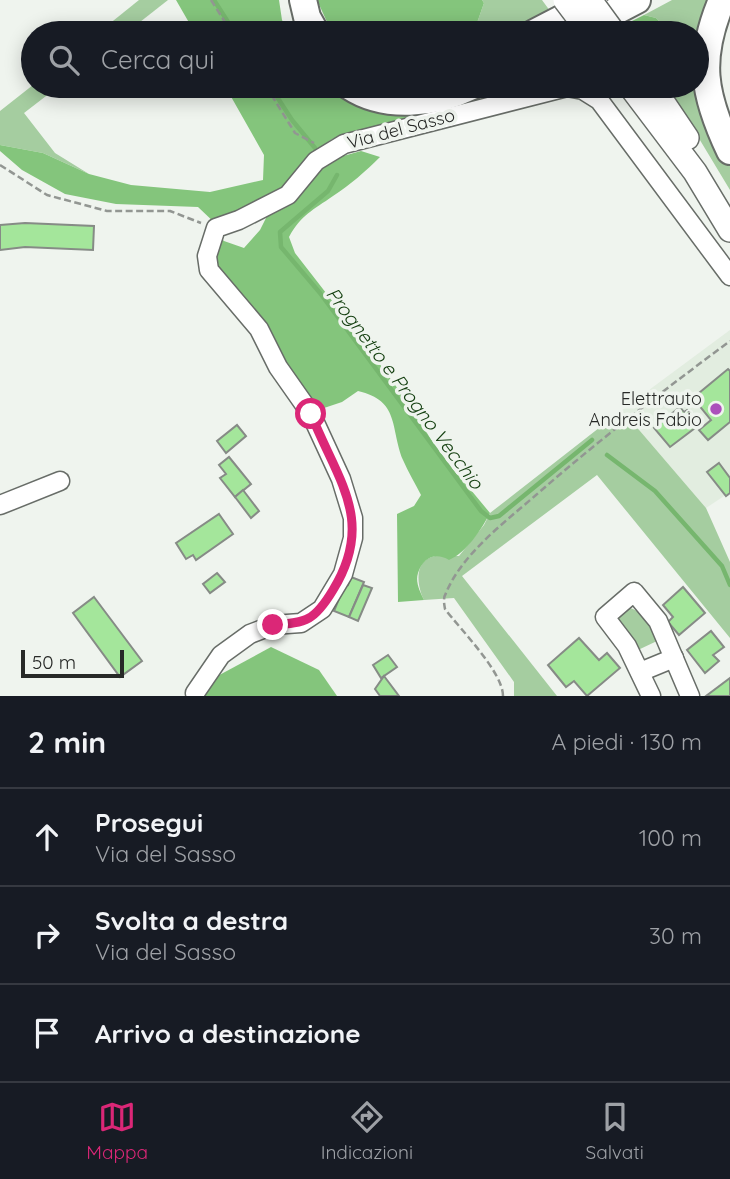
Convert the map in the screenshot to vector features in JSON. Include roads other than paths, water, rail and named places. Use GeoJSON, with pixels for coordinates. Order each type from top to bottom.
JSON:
{"type":"FeatureCollection","features":[{"type":"Feature","properties":{"kind":"highway"},"geometry":{"type":"LineString","coordinates":[[291,0],[296,21]]}},
{"type":"Feature","properties":{"kind":"highway"},"geometry":{"type":"LineString","coordinates":[[303,0],[309,21]]}},
{"type":"Feature","properties":{"kind":"highway"},"geometry":{"type":"LineString","coordinates":[[557,21],[598,0]]}},
{"type":"Feature","properties":{"kind":"highway"},"geometry":{"type":"LineString","coordinates":[[597,21],[637,0]]}},
{"type":"Feature","properties":{"kind":"highway"},"geometry":{"type":"LineString","coordinates":[[709,40],[722,0]]}},
{"type":"Feature","properties":{"kind":"highway"},"geometry":{"type":"LineString","coordinates":[[378,98],[417,103],[438,98]]}},
{"type":"Feature","properties":{"kind":"highway"},"geometry":{"type":"LineString","coordinates":[[709,98],[715,120],[730,151]]}},
{"type":"Feature","properties":{"kind":"main road"},"geometry":{"type":"LineString","coordinates":[[565,0],[581,21]]}},
{"type":"Feature","properties":{"kind":"main road"},"geometry":{"type":"LineString","coordinates":[[590,0],[605,21]]}},
{"type":"Feature","properties":{"kind":"main road"},"geometry":{"type":"LineString","coordinates":[[639,98],[695,172],[730,230]]}},
{"type":"Feature","properties":{"kind":"main road"},"geometry":{"type":"LineString","coordinates":[[660,98],[730,210]]}},
{"type":"Feature","properties":{"kind":"street","name":"Via del Sasso"},"geometry":{"type":"LineString","coordinates":[[195,693],[221,654],[250,634],[273,625],[301,623],[322,609],[343,574],[353,538],[353,518],[341,479],[311,414],[278,367],[259,328],[209,270],[207,256],[216,228],[239,220],[288,195],[316,161],[344,144],[517,98]]}},
{"type":"Feature","properties":{"kind":"street","name":"Via del Sasso"},"geometry":{"type":"LineString","coordinates":[[597,98],[730,275]]}},
{"type":"Feature","properties":{"kind":"street"},"geometry":{"type":"LineString","coordinates":[[0,505],[60,481]]}},
{"type":"Feature","properties":{"kind":"street"},"geometry":{"type":"LineString","coordinates":[[651,696],[627,646],[604,617],[634,592],[658,621],[690,696]]}},
{"type":"Feature","properties":{"kind":"street"},"geometry":{"type":"LineString","coordinates":[[640,672],[674,658]]}},
{"type":"Feature","properties":{"kind":"waterway","name":"Prognetto e Progno Vecchio"},"geometry":{"type":"LineString","coordinates":[[214,0],[227,21]]}},
{"type":"Feature","properties":{"kind":"waterway","name":"Prognetto e Progno Vecchio"},"geometry":{"type":"LineString","coordinates":[[278,98],[315,148]]}},
{"type":"Feature","properties":{"kind":"waterway","name":"Prognetto e Progno Vecchio"},"geometry":{"type":"LineString","coordinates":[[337,175],[328,191],[280,232],[281,247],[320,293],[481,511],[490,518],[499,516],[592,440]]}},
{"type":"Feature","properties":{"kind":"waterway","name":"Prognetto e Progno Vecchio"},"geometry":{"type":"LineString","coordinates":[[607,455],[655,491],[722,566],[730,585]]}},
{"type":"Feature","properties":{"kind":"place","name":"Elettrauto Andreis Fabio"},"geometry":{"type":"Point","coordinates":[716,409]}}]}
